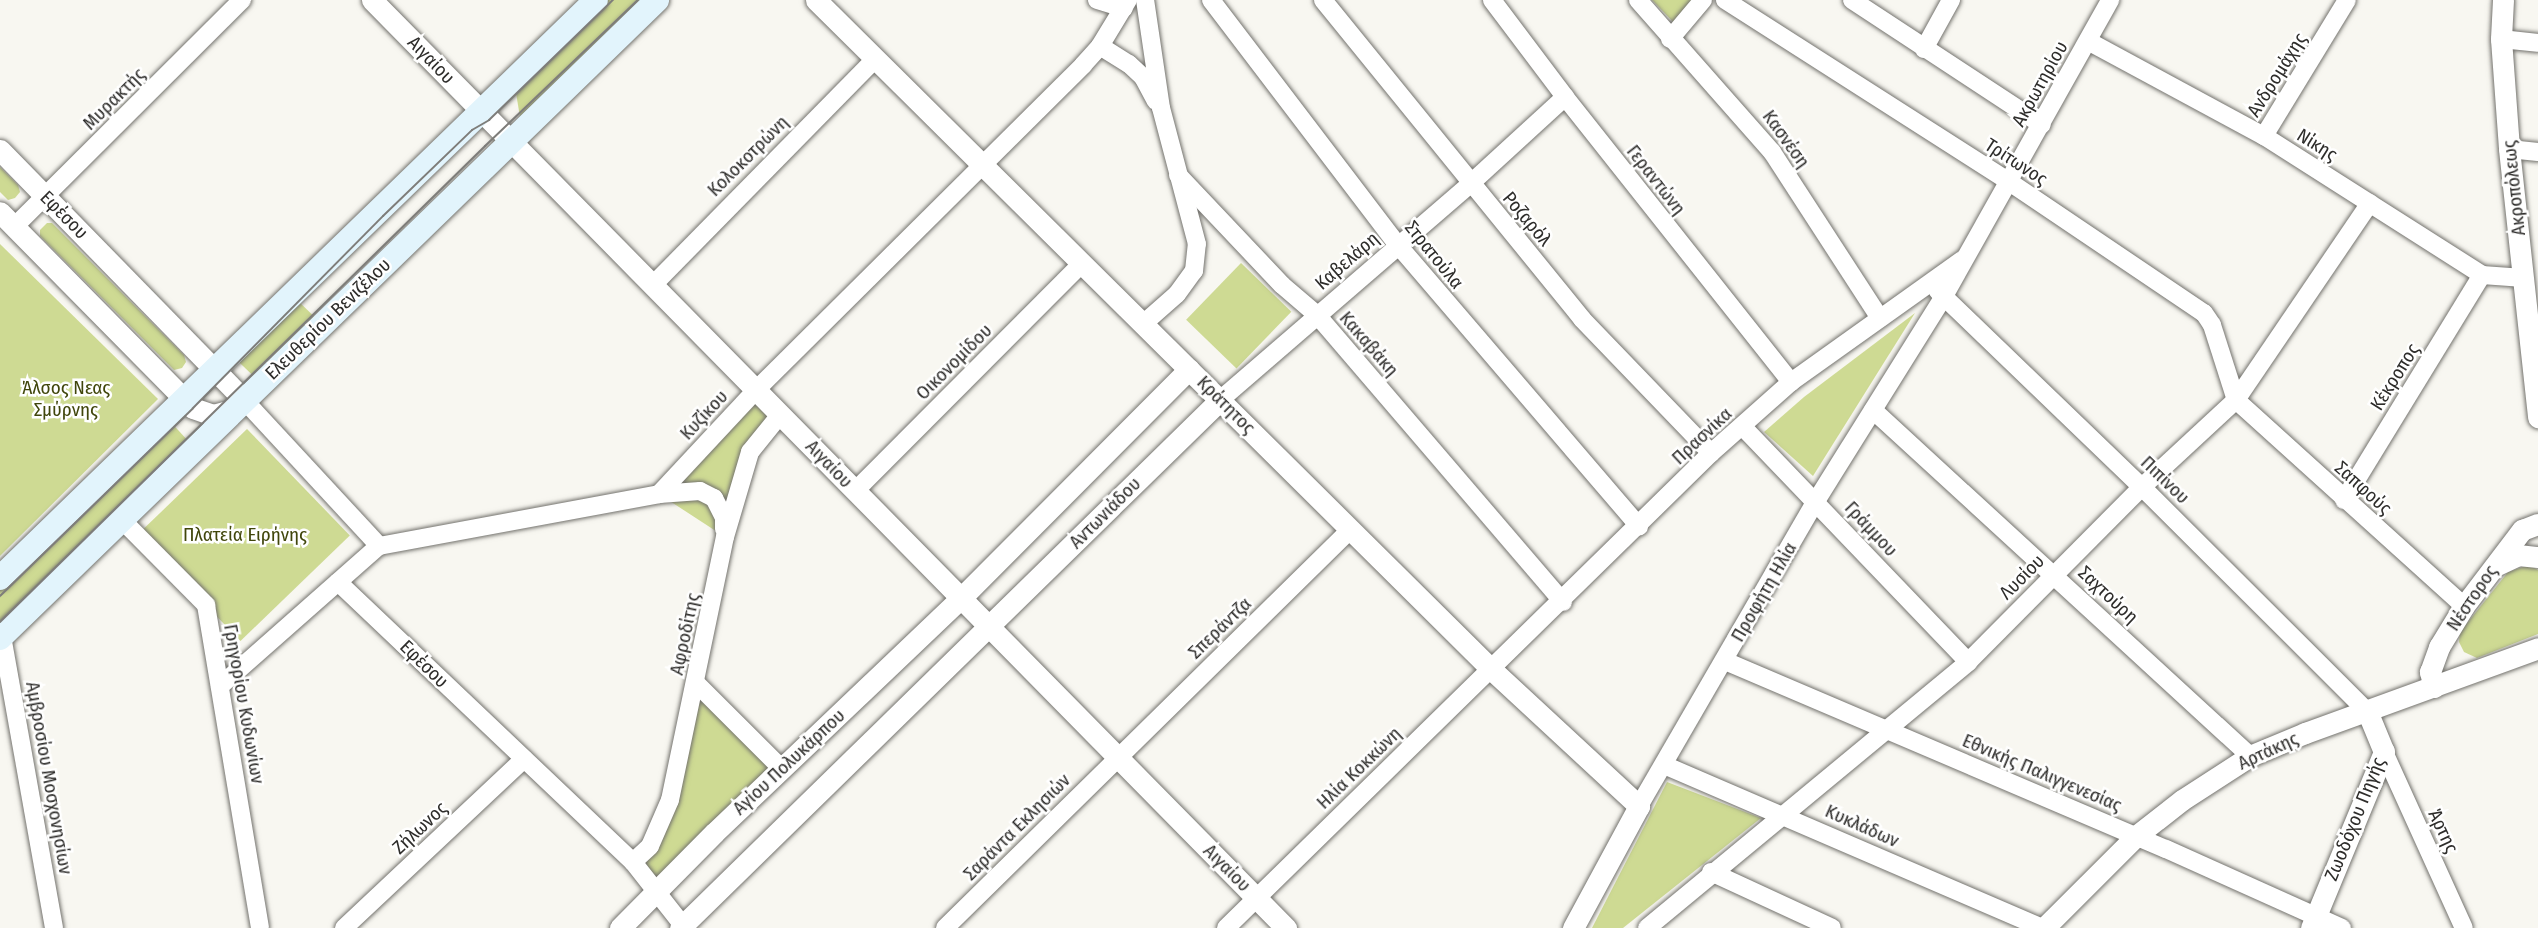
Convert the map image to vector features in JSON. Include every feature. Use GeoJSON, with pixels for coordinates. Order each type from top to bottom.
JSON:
{"type":"FeatureCollection","features":[{"type":"Feature","properties":{"kind":"main road"},"geometry":{"type":"LineString","coordinates":[[0,578],[596,0]]}},
{"type":"Feature","properties":{"kind":"main road","name":"Ελευθερίου Βενιζέλου"},"geometry":{"type":"LineString","coordinates":[[1,637],[657,0]]}},
{"type":"Feature","properties":{"kind":"street","name":"Μυρακτής"},"geometry":{"type":"LineString","coordinates":[[7,220],[46,197],[242,0]]}},
{"type":"Feature","properties":{"kind":"street","name":"Αιγαίου"},"geometry":{"type":"LineString","coordinates":[[372,0],[1286,928]]}},
{"type":"Feature","properties":{"kind":"street","name":"Κράτητος"},"geometry":{"type":"LineString","coordinates":[[816,0],[1491,668],[1639,806]]}},
{"type":"Feature","properties":{"kind":"street"},"geometry":{"type":"LineString","coordinates":[[1097,0],[1126,4]]}},
{"type":"Feature","properties":{"kind":"street","name":"Κακαβάκη"},"geometry":{"type":"LineString","coordinates":[[1145,0],[1161,108],[1178,175],[1282,285],[1317,315],[1563,602]]}},
{"type":"Feature","properties":{"kind":"street","name":"Στρατούλα"},"geometry":{"type":"LineString","coordinates":[[1211,0],[1397,244],[1639,526]]}},
{"type":"Feature","properties":{"kind":"street","name":"Ροζαρόλ"},"geometry":{"type":"LineString","coordinates":[[1323,0],[1582,319],[1712,453]]}},
{"type":"Feature","properties":{"kind":"street","name":"Γεραντώνη"},"geometry":{"type":"LineString","coordinates":[[1492,0],[1565,97],[1791,382]]}},
{"type":"Feature","properties":{"kind":"street","name":"Κασνέση"},"geometry":{"type":"LineString","coordinates":[[1638,0],[1772,152],[1880,318]]}},
{"type":"Feature","properties":{"kind":"street"},"geometry":{"type":"LineString","coordinates":[[1670,39],[1703,0]]}},
{"type":"Feature","properties":{"kind":"street","name":"Τρίτωνος"},"geometry":{"type":"LineString","coordinates":[[1725,0],[2008,181],[2204,313],[2212,325],[2236,400]]}},
{"type":"Feature","properties":{"kind":"street"},"geometry":{"type":"LineString","coordinates":[[1852,0],[2042,125]]}},
{"type":"Feature","properties":{"kind":"street"},"geometry":{"type":"LineString","coordinates":[[1924,48],[1951,0]]}},
{"type":"Feature","properties":{"kind":"street","name":"Ακρωτηρίου"},"geometry":{"type":"LineString","coordinates":[[1962,260],[2042,125],[2110,0]]}},
{"type":"Feature","properties":{"kind":"street","name":"Ανδρομάχης"},"geometry":{"type":"LineString","coordinates":[[2264,136],[2347,0]]}},
{"type":"Feature","properties":{"kind":"street","name":"Ακροπόλεως"},"geometry":{"type":"LineString","coordinates":[[2503,0],[2501,39],[2509,149],[2538,416]]}},
{"type":"Feature","properties":{"kind":"street","name":"Κυζίκου"},"geometry":{"type":"LineString","coordinates":[[659,494],[756,390],[1100,47],[1126,4]]}},
{"type":"Feature","properties":{"kind":"street"},"geometry":{"type":"LineString","coordinates":[[2501,39],[2538,43]]}},
{"type":"Feature","properties":{"kind":"street","name":"Νίκης"},"geometry":{"type":"LineString","coordinates":[[2088,41],[2264,136],[2482,275],[2524,278]]}},
{"type":"Feature","properties":{"kind":"street","name":"Κακαβάκη"},"geometry":{"type":"LineString","coordinates":[[1100,47],[1118,55],[1143,77],[1161,108]]}},
{"type":"Feature","properties":{"kind":"street","name":"Κολοκοτρώνη"},"geometry":{"type":"LineString","coordinates":[[653,285],[875,59]]}},
{"type":"Feature","properties":{"kind":"street","name":"Καβελάρη"},"geometry":{"type":"LineString","coordinates":[[1220,400],[1397,244],[1470,184],[1565,97]]}},
{"type":"Feature","properties":{"kind":"street"},"geometry":{"type":"LineString","coordinates":[[2509,149],[2538,152]]}},
{"type":"Feature","properties":{"kind":"street","name":"Εφέσου"},"geometry":{"type":"LineString","coordinates":[[0,150],[215,368],[379,546]]}},
{"type":"Feature","properties":{"kind":"street"},"geometry":{"type":"LineString","coordinates":[[1143,324],[1177,294],[1194,271],[1197,244],[1178,175]]}},
{"type":"Feature","properties":{"kind":"street","name":"Λυσίου"},"geometry":{"type":"LineString","coordinates":[[1647,928],[1711,872],[1968,662],[2142,487],[2236,400],[2370,203]]}},
{"type":"Feature","properties":{"kind":"street"},"geometry":{"type":"LineString","coordinates":[[7,220],[193,408],[213,415],[228,411],[244,400]]}},
{"type":"Feature","properties":{"kind":"street","name":"Πρασνίκα"},"geometry":{"type":"LineString","coordinates":[[1491,668],[1563,602],[1712,453],[1791,382],[1962,260]]}},
{"type":"Feature","properties":{"kind":"street","name":"Προφήτη Ηλία"},"geometry":{"type":"LineString","coordinates":[[1573,928],[1639,806],[1816,501],[1943,298],[1962,260]]}},
{"type":"Feature","properties":{"kind":"street","name":"Οικονομίδου"},"geometry":{"type":"LineString","coordinates":[[855,491],[1082,263]]}},
{"type":"Feature","properties":{"kind":"street","name":"Κέκροπος"},"geometry":{"type":"LineString","coordinates":[[2344,500],[2482,275]]}},
{"type":"Feature","properties":{"kind":"street","name":"Πιπίνου"},"geometry":{"type":"LineString","coordinates":[[1932,282],[1943,298],[2142,487],[2367,711]]}},
{"type":"Feature","properties":{"kind":"street"},"geometry":{"type":"LineString","coordinates":[[961,598],[1189,369]]}},
{"type":"Feature","properties":{"kind":"street","name":"Αντωνιάδου"},"geometry":{"type":"LineString","coordinates":[[989,627],[1220,400]]}},
{"type":"Feature","properties":{"kind":"street","name":"Σαπφούς"},"geometry":{"type":"LineString","coordinates":[[2236,400],[2464,606]]}},
{"type":"Feature","properties":{"kind":"street","name":"Σαχτούρη"},"geometry":{"type":"LineString","coordinates":[[1873,410],[2250,756]]}},
{"type":"Feature","properties":{"kind":"street","name":"Αφροδίτης"},"geometry":{"type":"LineString","coordinates":[[633,862],[650,846],[662,825],[725,537],[750,452],[780,415]]}},
{"type":"Feature","properties":{"kind":"street","name":"Γράμμου"},"geometry":{"type":"LineString","coordinates":[[1742,426],[1968,662]]}},
{"type":"Feature","properties":{"kind":"street"},"geometry":{"type":"LineString","coordinates":[[220,686],[379,546],[659,494],[700,491],[715,498],[724,518],[725,537]]}},
{"type":"Feature","properties":{"kind":"street","name":"Γρηγορίου Κυδωνίων"},"geometry":{"type":"LineString","coordinates":[[122,520],[206,605],[260,928]]}},
{"type":"Feature","properties":{"kind":"street","name":"Νέστορος"},"geometry":{"type":"LineString","coordinates":[[2434,687],[2430,672],[2439,647],[2464,606],[2490,568],[2522,530],[2538,524]]}},
{"type":"Feature","properties":{"kind":"street","name":"Σπεράντζα"},"geometry":{"type":"LineString","coordinates":[[1118,757],[1351,529]]}},
{"type":"Feature","properties":{"kind":"street"},"geometry":{"type":"LineString","coordinates":[[2490,568],[2518,555],[2538,556]]}},
{"type":"Feature","properties":{"kind":"street","name":"Εφέσου"},"geometry":{"type":"LineString","coordinates":[[338,582],[633,862],[683,927]]}},
{"type":"Feature","properties":{"kind":"street","name":"Αγίου Πολυκάρπου"},"geometry":{"type":"LineString","coordinates":[[620,928],[961,598]]}},
{"type":"Feature","properties":{"kind":"street"},"geometry":{"type":"LineString","coordinates":[[683,927],[989,627]]}},
{"type":"Feature","properties":{"kind":"street","name":"Αμβροσίου Μοσχονησίων"},"geometry":{"type":"LineString","coordinates":[[1,637],[54,928]]}},
{"type":"Feature","properties":{"kind":"street","name":"Αρτάκης"},"geometry":{"type":"LineString","coordinates":[[2043,928],[2136,836],[2182,800],[2250,756],[2538,649]]}},
{"type":"Feature","properties":{"kind":"street","name":"Εθνικής Παλιγγενεσίας"},"geometry":{"type":"LineString","coordinates":[[1725,661],[2136,836],[2313,922],[2342,928]]}},
{"type":"Feature","properties":{"kind":"street","name":"Ηλία Κοκκώνη"},"geometry":{"type":"LineString","coordinates":[[1226,928],[1491,668]]}},
{"type":"Feature","properties":{"kind":"street"},"geometry":{"type":"LineString","coordinates":[[695,682],[782,769]]}},
{"type":"Feature","properties":{"kind":"street","name":"Ζωοδόχου Πηγής"},"geometry":{"type":"LineString","coordinates":[[2313,922],[2384,752],[2367,711]]}},
{"type":"Feature","properties":{"kind":"street","name":"Άρτης"},"geometry":{"type":"LineString","coordinates":[[2384,752],[2464,928]]}},
{"type":"Feature","properties":{"kind":"street","name":"Σαράντα Εκλησιών"},"geometry":{"type":"LineString","coordinates":[[945,928],[1118,757]]}},
{"type":"Feature","properties":{"kind":"street","name":"Ζήλωνος"},"geometry":{"type":"LineString","coordinates":[[344,928],[523,759]]}},
{"type":"Feature","properties":{"kind":"street","name":"Κυκλάδων"},"geometry":{"type":"LineString","coordinates":[[1664,765],[2043,928]]}},
{"type":"Feature","properties":{"kind":"street"},"geometry":{"type":"LineString","coordinates":[[1711,872],[1832,928]]}},
{"type":"Feature","properties":{"kind":"green space"},"geometry":{"type":"Polygon","coordinates":[[[605,0],[645,0],[520,117],[515,87],[605,0]]]}},
{"type":"Feature","properties":{"kind":"green space"},"geometry":{"type":"Polygon","coordinates":[[[1652,0],[1697,0],[1676,25],[1652,0]]]}},
{"type":"Feature","properties":{"kind":"green space"},"geometry":{"type":"Polygon","coordinates":[[[0,167],[18,185],[20,192],[15,198],[8,200],[0,192],[0,167]]]}},
{"type":"Feature","properties":{"kind":"green space"},"geometry":{"type":"Polygon","coordinates":[[[47,223],[52,223],[184,355],[186,362],[182,368],[174,370],[40,236],[40,230],[47,223]]]}},
{"type":"Feature","properties":{"kind":"green space","name":"Άλσος Νεας Σμύρνης"},"geometry":{"type":"Polygon","coordinates":[[[0,244],[158,399],[0,556],[0,244]]]}},
{"type":"Feature","properties":{"kind":"green space"},"geometry":{"type":"Polygon","coordinates":[[[1241,263],[1291,312],[1236,368],[1186,320],[1241,263]]]}},
{"type":"Feature","properties":{"kind":"green space"},"geometry":{"type":"Polygon","coordinates":[[[294,297],[318,320],[259,381],[235,358],[294,297]]]}},
{"type":"Feature","properties":{"kind":"green space"},"geometry":{"type":"Polygon","coordinates":[[[1915,313],[1813,476],[1764,432],[1804,397],[1915,313]]]}},
{"type":"Feature","properties":{"kind":"green space"},"geometry":{"type":"Polygon","coordinates":[[[756,390],[780,415],[761,437],[725,537],[659,494],[756,390]]]}},
{"type":"Feature","properties":{"kind":"green space"},"geometry":{"type":"Polygon","coordinates":[[[168,419],[189,442],[0,627],[0,585],[168,419]]]}},
{"type":"Feature","properties":{"kind":"green space","name":"Πλατεία Ειρήνης"},"geometry":{"type":"Polygon","coordinates":[[[247,429],[350,535],[240,641],[138,535],[247,429]]]}},
{"type":"Feature","properties":{"kind":"green space"},"geometry":{"type":"Polygon","coordinates":[[[2529,565],[2538,570],[2538,634],[2477,658],[2464,652],[2459,642],[2460,632],[2508,572],[2529,565]]]}},
{"type":"Feature","properties":{"kind":"green space"},"geometry":{"type":"Polygon","coordinates":[[[695,682],[782,769],[657,892],[633,862],[650,846],[695,682]]]}},
{"type":"Feature","properties":{"kind":"green space"},"geometry":{"type":"Polygon","coordinates":[[[1667,782],[1761,818],[1623,928],[1592,928],[1667,782]]]}},
{"type":"Feature","properties":{"kind":"tram line"},"geometry":{"type":"LineString","coordinates":[[0,596],[193,408],[383,216],[472,130],[489,120],[613,0]]}},
{"type":"Feature","properties":{"kind":"tram line"},"geometry":{"type":"LineString","coordinates":[[0,622],[485,146],[638,0]]}}]}
